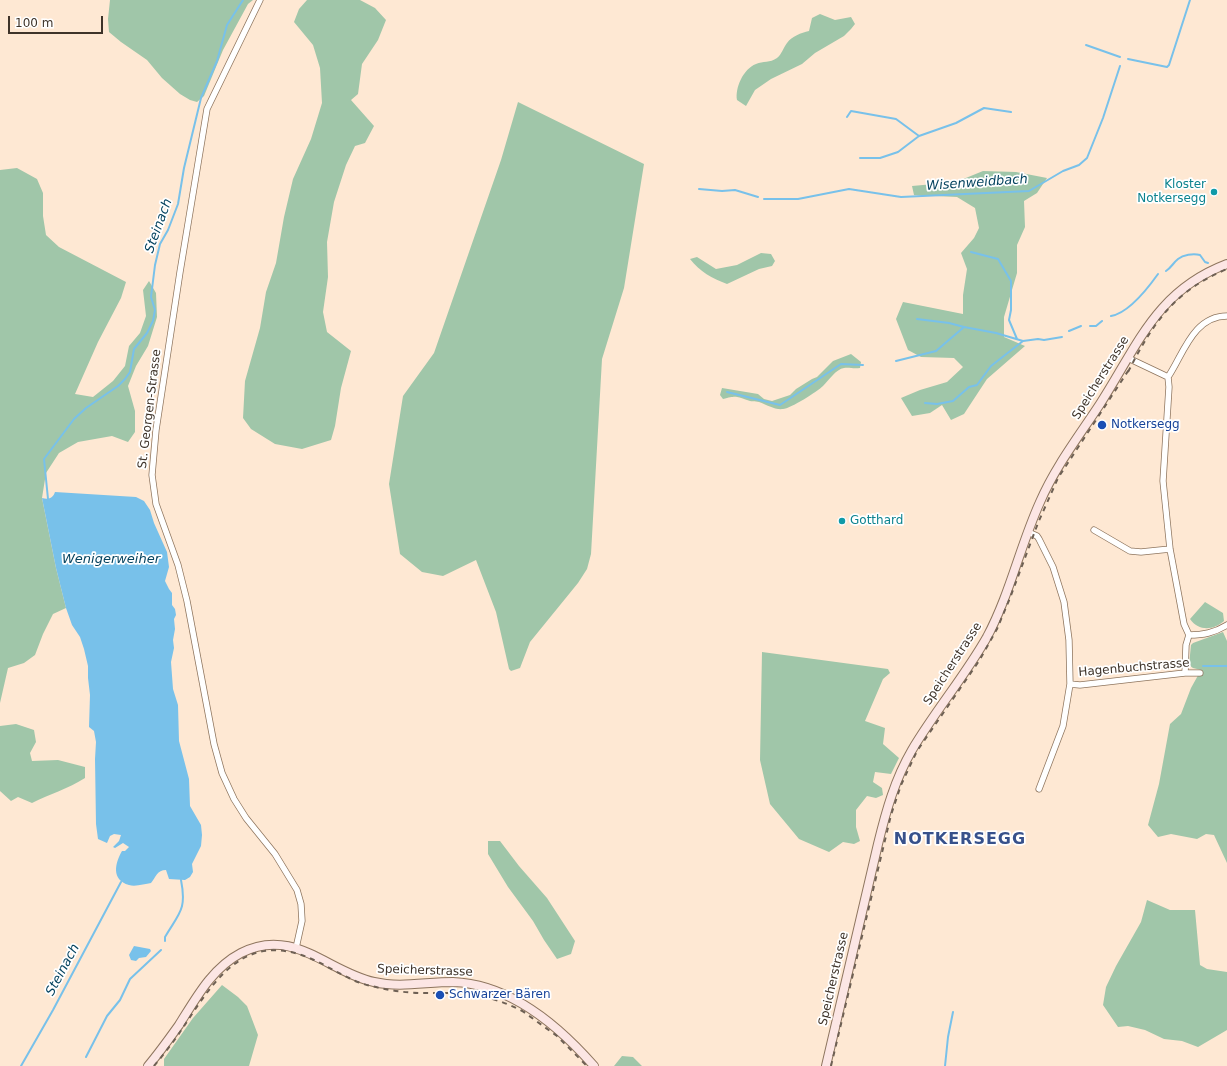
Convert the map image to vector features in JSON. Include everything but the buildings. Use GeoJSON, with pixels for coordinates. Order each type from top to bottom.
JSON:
{"type":"FeatureCollection","features":[{"type":"Feature","properties":{"kind":"main road","name":"Speicherstrasse"},"geometry":{"type":"LineString","coordinates":[[826,1066],[878,844],[895,785],[903,766],[923,732],[965,672],[987,637],[1004,600],[1040,502],[1056,471],[1152,320],[1183,287],[1201,276],[1227,264]]}},
{"type":"Feature","properties":{"kind":"main road","name":"Speicherstrasse"},"geometry":{"type":"LineString","coordinates":[[148,1066],[168,1041],[206,984],[219,969],[229,960],[241,953],[262,946],[280,945],[296,948],[318,956],[348,972],[374,982],[395,985],[446,982],[464,983],[499,992],[528,1008],[558,1029],[594,1066]]}},
{"type":"Feature","properties":{"kind":"street","name":"St. Georgen-Strasse"},"geometry":{"type":"LineString","coordinates":[[260,0],[207,109],[156,430],[152,475],[156,504],[180,572],[214,744],[222,773],[234,799],[246,818],[276,854],[297,890],[301,904],[302,921],[296,948]]}},
{"type":"Feature","properties":{"kind":"street"},"geometry":{"type":"LineString","coordinates":[[1185,673],[1186,645],[1189,635],[1184,624],[1170,549],[1163,481],[1169,387],[1168,377],[1189,340],[1197,330],[1210,320],[1227,316]]}},
{"type":"Feature","properties":{"kind":"street"},"geometry":{"type":"LineString","coordinates":[[1128,358],[1168,377]]}},
{"type":"Feature","properties":{"kind":"street"},"geometry":{"type":"LineString","coordinates":[[1094,530],[1130,551],[1141,552],[1170,549]]}},
{"type":"Feature","properties":{"kind":"street"},"geometry":{"type":"LineString","coordinates":[[1028,532],[1039,538],[1054,567],[1064,602],[1069,640],[1070,684],[1063,726],[1039,789]]}},
{"type":"Feature","properties":{"kind":"street"},"geometry":{"type":"LineString","coordinates":[[1189,635],[1208,634],[1219,631],[1227,625]]}},
{"type":"Feature","properties":{"kind":"street","name":"Hagenbuchstrasse"},"geometry":{"type":"LineString","coordinates":[[1070,684],[1080,685],[1185,673],[1200,673]]}},
{"type":"Feature","properties":{"kind":"green space"},"geometry":{"type":"Polygon","coordinates":[[[110,0],[253,0],[248,4],[223,50],[204,96],[197,102],[180,94],[162,78],[147,60],[109,32],[108,19],[110,0]]]}},
{"type":"Feature","properties":{"kind":"green space"},"geometry":{"type":"Polygon","coordinates":[[[307,0],[360,0],[375,8],[386,20],[378,40],[362,64],[358,94],[351,100],[374,126],[365,143],[355,146],[346,165],[334,202],[327,242],[328,277],[323,312],[327,332],[351,351],[341,388],[335,426],[331,440],[302,449],[275,444],[251,429],[243,418],[245,381],[260,328],[266,292],[276,263],[284,217],[293,179],[311,139],[322,103],[320,68],[313,45],[294,22],[299,9],[307,0]]]}},
{"type":"Feature","properties":{"kind":"green space"},"geometry":{"type":"Polygon","coordinates":[[[820,14],[835,20],[851,17],[855,24],[844,36],[815,53],[802,64],[771,79],[755,90],[746,106],[737,100],[737,90],[741,79],[747,70],[751,66],[761,62],[772,61],[777,58],[791,38],[809,31],[812,18],[820,14]]]}},
{"type":"Feature","properties":{"kind":"green space"},"geometry":{"type":"Polygon","coordinates":[[[518,102],[644,164],[624,288],[602,359],[591,554],[587,569],[578,583],[530,642],[520,668],[511,671],[509,669],[496,612],[476,560],[443,576],[422,572],[400,554],[389,484],[403,396],[434,353],[501,160],[518,102]]]}},
{"type":"Feature","properties":{"kind":"green space"},"geometry":{"type":"Polygon","coordinates":[[[17,168],[37,179],[43,193],[43,216],[46,235],[59,247],[126,282],[121,298],[98,342],[75,394],[93,397],[113,381],[125,366],[129,346],[140,333],[146,316],[143,290],[149,281],[156,293],[157,317],[148,346],[136,366],[128,386],[135,411],[135,432],[128,442],[112,436],[78,442],[59,453],[46,473],[42,498],[56,568],[66,608],[53,614],[35,655],[24,663],[8,668],[0,703],[0,170],[17,168]]]}},
{"type":"Feature","properties":{"kind":"green space"},"geometry":{"type":"Polygon","coordinates":[[[983,171],[1016,172],[1047,178],[1037,193],[1024,201],[1025,227],[1017,245],[1017,273],[1004,317],[1004,337],[1025,346],[987,379],[964,414],[951,420],[942,405],[930,413],[912,416],[901,398],[920,390],[947,382],[963,367],[954,358],[921,357],[908,350],[896,319],[903,302],[963,314],[963,295],[967,269],[961,253],[974,238],[979,228],[975,208],[957,197],[914,195],[912,186],[956,182],[983,171]]]}},
{"type":"Feature","properties":{"kind":"green space"},"geometry":{"type":"Polygon","coordinates":[[[761,253],[771,254],[775,261],[772,266],[759,269],[727,284],[698,268],[690,259],[697,257],[716,269],[737,265],[761,253]]]}},
{"type":"Feature","properties":{"kind":"green space"},"geometry":{"type":"Polygon","coordinates":[[[851,354],[861,362],[860,368],[841,369],[816,392],[787,408],[777,409],[759,402],[738,397],[723,399],[720,395],[722,388],[758,394],[764,399],[772,401],[790,395],[796,389],[817,377],[833,361],[851,354]]]}},
{"type":"Feature","properties":{"kind":"green space"},"geometry":{"type":"Polygon","coordinates":[[[1205,602],[1223,613],[1224,621],[1211,628],[1202,628],[1190,619],[1205,602]]]}},
{"type":"Feature","properties":{"kind":"green space"},"geometry":{"type":"Polygon","coordinates":[[[1223,632],[1227,641],[1227,863],[1214,835],[1206,834],[1197,839],[1171,834],[1158,837],[1148,825],[1159,784],[1170,724],[1181,714],[1191,688],[1201,670],[1193,668],[1189,665],[1191,645],[1223,632]]]}},
{"type":"Feature","properties":{"kind":"green space"},"geometry":{"type":"Polygon","coordinates":[[[762,652],[888,669],[890,673],[883,679],[865,721],[885,728],[883,744],[899,758],[891,774],[875,772],[873,782],[882,788],[883,795],[876,798],[867,796],[856,810],[856,827],[860,841],[854,844],[843,842],[829,852],[799,839],[770,804],[760,760],[762,652]]]}},
{"type":"Feature","properties":{"kind":"green space"},"geometry":{"type":"Polygon","coordinates":[[[16,724],[34,730],[36,742],[30,753],[32,761],[58,760],[85,767],[85,778],[32,803],[18,797],[11,801],[0,791],[0,726],[16,724]]]}},
{"type":"Feature","properties":{"kind":"green space"},"geometry":{"type":"Polygon","coordinates":[[[488,841],[500,841],[519,866],[547,898],[575,941],[571,954],[557,959],[533,921],[508,887],[488,854],[488,841]]]}},
{"type":"Feature","properties":{"kind":"green space"},"geometry":{"type":"Polygon","coordinates":[[[1147,900],[1170,910],[1195,910],[1200,965],[1207,969],[1227,972],[1227,1030],[1198,1047],[1182,1041],[1164,1039],[1145,1030],[1128,1026],[1118,1027],[1103,1005],[1106,987],[1141,922],[1147,900]]]}},
{"type":"Feature","properties":{"kind":"green space"},"geometry":{"type":"Polygon","coordinates":[[[222,985],[247,1006],[258,1035],[249,1066],[164,1066],[164,1059],[193,1018],[222,985]]]}},
{"type":"Feature","properties":{"kind":"green space"},"geometry":{"type":"Polygon","coordinates":[[[622,1056],[633,1057],[642,1066],[614,1066],[622,1056]]]}},
{"type":"Feature","properties":{"kind":"water","name":"Wenigerweiher"},"geometry":{"type":"Polygon","coordinates":[[[55,492],[136,497],[144,501],[150,510],[167,552],[169,567],[165,581],[172,593],[172,605],[175,609],[176,615],[174,619],[174,648],[171,662],[173,689],[178,705],[179,741],[189,779],[190,806],[201,825],[202,835],[201,846],[192,864],[193,872],[190,877],[185,880],[169,879],[166,870],[163,870],[151,883],[134,886],[123,883],[117,875],[116,866],[122,851],[125,851],[129,847],[123,843],[115,848],[113,847],[119,841],[121,835],[114,834],[110,836],[107,843],[98,839],[96,824],[96,742],[94,731],[89,727],[90,695],[88,666],[80,637],[72,625],[66,608],[56,568],[42,498],[50,498],[55,492]]]}},
{"type":"Feature","properties":{"kind":"water"},"geometry":{"type":"Polygon","coordinates":[[[134,946],[150,949],[151,951],[146,957],[139,958],[136,961],[131,960],[129,955],[134,946]]]}},
{"type":"Feature","properties":{"kind":"waterway","name":"Steinach"},"geometry":{"type":"LineString","coordinates":[[48,499],[44,459],[74,419],[86,408],[118,386],[125,379],[130,372],[134,349],[147,333],[153,321],[155,310],[151,297],[155,265],[160,244],[168,230],[178,204],[184,168],[201,98],[217,61],[227,25],[243,0]]}},
{"type":"Feature","properties":{"kind":"waterway"},"geometry":{"type":"LineString","coordinates":[[1128,59],[1167,67],[1169,65],[1190,0]]}},
{"type":"Feature","properties":{"kind":"waterway"},"geometry":{"type":"LineString","coordinates":[[1086,45],[1120,57]]}},
{"type":"Feature","properties":{"kind":"waterway","name":"Wisenweidbach"},"geometry":{"type":"LineString","coordinates":[[764,199],[798,199],[849,189],[901,197],[1029,191],[1063,171],[1079,165],[1087,158],[1103,118],[1120,66]]}},
{"type":"Feature","properties":{"kind":"waterway"},"geometry":{"type":"LineString","coordinates":[[847,117],[851,111],[896,119],[919,136],[956,123],[984,108],[1011,112]]}},
{"type":"Feature","properties":{"kind":"waterway"},"geometry":{"type":"LineString","coordinates":[[860,158],[880,158],[898,152],[919,136]]}},
{"type":"Feature","properties":{"kind":"waterway","name":"Wisenweidbach"},"geometry":{"type":"LineString","coordinates":[[699,189],[722,191],[735,190],[758,197]]}},
{"type":"Feature","properties":{"kind":"waterway"},"geometry":{"type":"LineString","coordinates":[[971,252],[998,259],[1011,281],[1011,310],[1009,320],[1017,339]]}},
{"type":"Feature","properties":{"kind":"waterway"},"geometry":{"type":"LineString","coordinates":[[1166,271],[1178,259],[1188,255],[1200,255],[1205,262],[1208,263]]}},
{"type":"Feature","properties":{"kind":"waterway"},"geometry":{"type":"LineString","coordinates":[[1111,316],[1125,310],[1138,299],[1158,274]]}},
{"type":"Feature","properties":{"kind":"waterway"},"geometry":{"type":"LineString","coordinates":[[917,319],[949,323],[964,327]]}},
{"type":"Feature","properties":{"kind":"waterway"},"geometry":{"type":"LineString","coordinates":[[1090,326],[1096,326],[1102,321]]}},
{"type":"Feature","properties":{"kind":"waterway"},"geometry":{"type":"LineString","coordinates":[[1069,331],[1081,326]]}},
{"type":"Feature","properties":{"kind":"waterway"},"geometry":{"type":"LineString","coordinates":[[896,361],[936,351],[964,327],[996,333],[1023,341]]}},
{"type":"Feature","properties":{"kind":"waterway"},"geometry":{"type":"LineString","coordinates":[[925,403],[937,404],[953,401],[969,387],[977,385],[991,366],[1023,341],[1062,337]]}},
{"type":"Feature","properties":{"kind":"waterway"},"geometry":{"type":"LineString","coordinates":[[727,392],[780,405],[841,364],[863,365]]}},
{"type":"Feature","properties":{"kind":"waterway"},"geometry":{"type":"LineString","coordinates":[[1203,666],[1227,666]]}},
{"type":"Feature","properties":{"kind":"waterway"},"geometry":{"type":"LineString","coordinates":[[165,941],[165,937],[178,916],[182,905],[183,890],[181,880]]}},
{"type":"Feature","properties":{"kind":"waterway","name":"Steinach"},"geometry":{"type":"LineString","coordinates":[[21,1066],[53,1010],[121,882]]}},
{"type":"Feature","properties":{"kind":"waterway"},"geometry":{"type":"LineString","coordinates":[[86,1057],[107,1016],[120,1000],[130,979],[161,950]]}},
{"type":"Feature","properties":{"kind":"waterway"},"geometry":{"type":"LineString","coordinates":[[945,1066],[948,1037],[953,1012]]}},
{"type":"Feature","properties":{"kind":"railway"},"geometry":{"type":"LineString","coordinates":[[1128,372],[1147,338],[1167,310],[1193,287],[1227,269]]}},
{"type":"Feature","properties":{"kind":"railway"},"geometry":{"type":"LineString","coordinates":[[831,1066],[891,815],[901,785],[917,751],[979,661],[997,629],[1038,523],[1058,478],[1130,368]]}},
{"type":"Feature","properties":{"kind":"railway"},"geometry":{"type":"LineString","coordinates":[[154,1066],[174,1041],[214,984],[227,970],[241,960],[258,952],[277,950],[305,956],[354,980],[374,987],[406,992],[473,994],[500,1001],[526,1013]]}},
{"type":"Feature","properties":{"kind":"railway"},"geometry":{"type":"LineString","coordinates":[[521,1010],[557,1036],[587,1066]]}},
{"type":"Feature","properties":{"kind":"place","name":"Kloster Notkersegg"},"geometry":{"type":"Point","coordinates":[1214,192]}},
{"type":"Feature","properties":{"kind":"place","name":"Notkersegg"},"geometry":{"type":"Point","coordinates":[1102,425]}},
{"type":"Feature","properties":{"kind":"place","name":"Gotthard"},"geometry":{"type":"Point","coordinates":[842,521]}},
{"type":"Feature","properties":{"kind":"place","name":"Schwarzer Bären"},"geometry":{"type":"Point","coordinates":[440,995]}},
{"type":"Feature","properties":{"kind":"district","name":"NOTKERSEGG"},"geometry":{"type":"Point","coordinates":[960,840]}}]}
